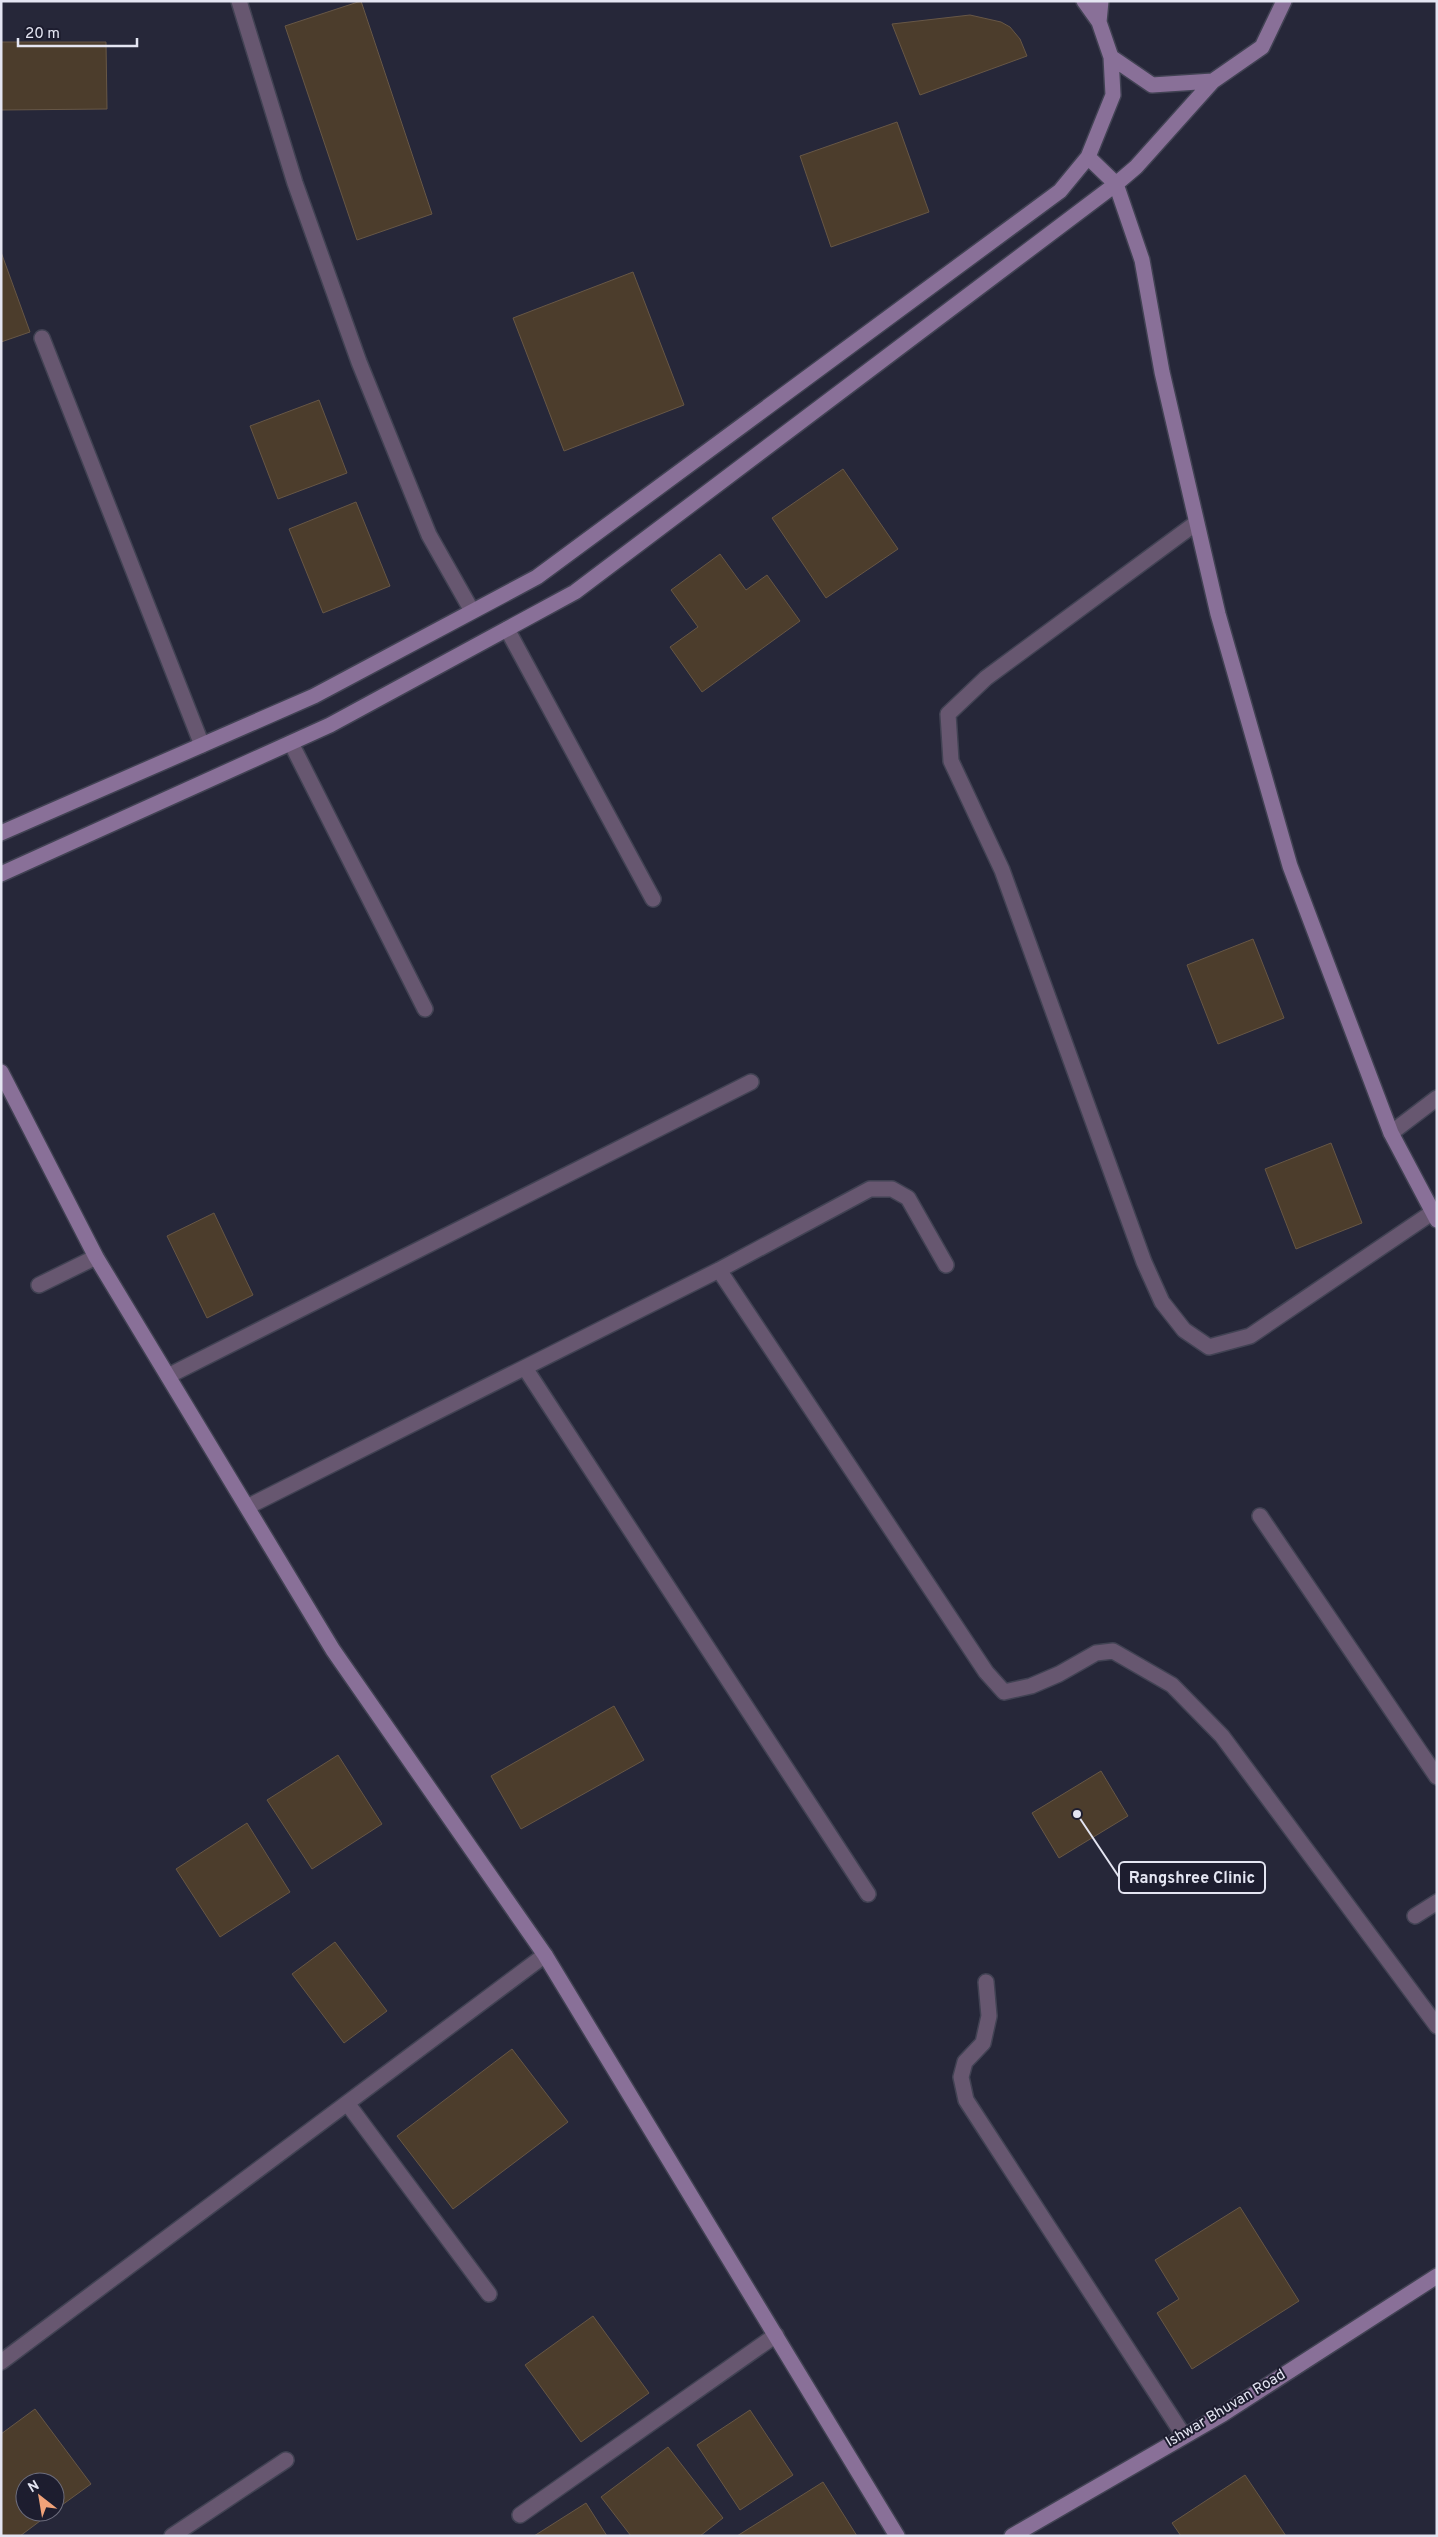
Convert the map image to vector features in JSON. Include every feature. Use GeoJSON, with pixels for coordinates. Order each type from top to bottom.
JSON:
{"type":"FeatureCollection","features":[{"type":"Feature","properties":{"kind":"street"},"geometry":{"type":"LineString","coordinates":[[238,1],[295,183],[359,362],[429,535],[472,611]]}},
{"type":"Feature","properties":{"kind":"street"},"geometry":{"type":"LineString","coordinates":[[1,833],[314,696],[537,577],[1060,191],[1088,157],[1113,95],[1111,57],[1099,22],[1084,1]]}},
{"type":"Feature","properties":{"kind":"street"},"geometry":{"type":"LineString","coordinates":[[1099,22],[1102,1]]}},
{"type":"Feature","properties":{"kind":"street"},"geometry":{"type":"LineString","coordinates":[[1,874],[330,725],[575,592],[1116,184],[1136,167],[1213,81],[1262,47],[1284,1]]}},
{"type":"Feature","properties":{"kind":"street"},"geometry":{"type":"LineString","coordinates":[[1111,57],[1152,85],[1213,81]]}},
{"type":"Feature","properties":{"kind":"street"},"geometry":{"type":"LineString","coordinates":[[1088,157],[1116,184],[1142,260],[1162,372],[1218,614],[1290,866],[1391,1133],[1435,1216],[1250,1336],[1209,1347],[1184,1330],[1162,1302],[1144,1262],[1002,870],[951,761],[948,714],[986,678],[1196,523]]}},
{"type":"Feature","properties":{"kind":"street"},"geometry":{"type":"LineString","coordinates":[[42,338],[202,745]]}},
{"type":"Feature","properties":{"kind":"street"},"geometry":{"type":"LineString","coordinates":[[507,629],[653,899]]}},
{"type":"Feature","properties":{"kind":"street"},"geometry":{"type":"LineString","coordinates":[[291,743],[425,1009]]}},
{"type":"Feature","properties":{"kind":"street"},"geometry":{"type":"LineString","coordinates":[[1,1072],[96,1257],[333,1650],[545,1954],[897,2536]]}},
{"type":"Feature","properties":{"kind":"street"},"geometry":{"type":"LineString","coordinates":[[168,1376],[751,1082]]}},
{"type":"Feature","properties":{"kind":"street"},"geometry":{"type":"LineString","coordinates":[[1391,1133],[1437,1098]]}},
{"type":"Feature","properties":{"kind":"street"},"geometry":{"type":"LineString","coordinates":[[247,1507],[719,1270],[870,1189],[892,1189],[908,1198],[946,1265]]}},
{"type":"Feature","properties":{"kind":"street"},"geometry":{"type":"LineString","coordinates":[[39,1285],[96,1257]]}},
{"type":"Feature","properties":{"kind":"street"},"geometry":{"type":"LineString","coordinates":[[719,1270],[986,1672],[1004,1692],[1031,1686],[1059,1674],[1096,1653],[1113,1651],[1172,1685],[1222,1736],[1437,2026]]}},
{"type":"Feature","properties":{"kind":"street"},"geometry":{"type":"LineString","coordinates":[[525,1368],[868,1894]]}},
{"type":"Feature","properties":{"kind":"street"},"geometry":{"type":"LineString","coordinates":[[1260,1516],[1437,1777]]}},
{"type":"Feature","properties":{"kind":"street"},"geometry":{"type":"LineString","coordinates":[[1415,1916],[1437,1902]]}},
{"type":"Feature","properties":{"kind":"street"},"geometry":{"type":"LineString","coordinates":[[1,2362],[545,1954]]}},
{"type":"Feature","properties":{"kind":"street"},"geometry":{"type":"LineString","coordinates":[[986,1982],[989,2016],[983,2043],[965,2062],[960,2077],[966,2100],[1184,2436]]}},
{"type":"Feature","properties":{"kind":"street"},"geometry":{"type":"LineString","coordinates":[[348,2103],[489,2294]]}},
{"type":"Feature","properties":{"kind":"street","name":"Ishwar Bhuvan Road"},"geometry":{"type":"LineString","coordinates":[[1012,2536],[1223,2414],[1437,2276]]}},
{"type":"Feature","properties":{"kind":"street"},"geometry":{"type":"LineString","coordinates":[[520,2515],[776,2336]]}},
{"type":"Feature","properties":{"kind":"street"},"geometry":{"type":"LineString","coordinates":[[172,2536],[286,2460]]}},
{"type":"Feature","properties":{"kind":"building"},"geometry":{"type":"Polygon","coordinates":[[[361,1],[432,214],[357,240],[285,26],[361,1]]]}},
{"type":"Feature","properties":{"kind":"building"},"geometry":{"type":"Polygon","coordinates":[[[970,15],[1001,22],[1010,27],[1020,39],[1027,56],[920,95],[892,24],[970,15]]]}},
{"type":"Feature","properties":{"kind":"building"},"geometry":{"type":"Polygon","coordinates":[[[1,42],[106,42],[107,109],[1,110],[1,42]]]}},
{"type":"Feature","properties":{"kind":"building"},"geometry":{"type":"Polygon","coordinates":[[[897,122],[929,212],[831,247],[800,156],[897,122]]]}},
{"type":"Feature","properties":{"kind":"building"},"geometry":{"type":"Polygon","coordinates":[[[1,252],[30,332],[1,342],[1,252]]]}},
{"type":"Feature","properties":{"kind":"building"},"geometry":{"type":"Polygon","coordinates":[[[633,272],[684,405],[564,451],[513,318],[633,272]]]}},
{"type":"Feature","properties":{"kind":"building"},"geometry":{"type":"Polygon","coordinates":[[[319,400],[347,473],[278,499],[250,426],[319,400]]]}},
{"type":"Feature","properties":{"kind":"building"},"geometry":{"type":"Polygon","coordinates":[[[843,469],[898,549],[826,598],[772,518],[843,469]]]}},
{"type":"Feature","properties":{"kind":"building"},"geometry":{"type":"Polygon","coordinates":[[[356,502],[390,586],[323,613],[289,529],[356,502]]]}},
{"type":"Feature","properties":{"kind":"building"},"geometry":{"type":"Polygon","coordinates":[[[720,554],[746,590],[767,575],[800,621],[702,692],[670,647],[698,627],[671,590],[720,554]]]}},
{"type":"Feature","properties":{"kind":"building"},"geometry":{"type":"Polygon","coordinates":[[[1253,939],[1284,1018],[1218,1044],[1187,965],[1253,939]]]}},
{"type":"Feature","properties":{"kind":"building"},"geometry":{"type":"Polygon","coordinates":[[[1331,1143],[1362,1223],[1296,1249],[1265,1169],[1331,1143]]]}},
{"type":"Feature","properties":{"kind":"building"},"geometry":{"type":"Polygon","coordinates":[[[214,1213],[253,1295],[207,1318],[167,1236],[214,1213]]]}},
{"type":"Feature","properties":{"kind":"building"},"geometry":{"type":"Polygon","coordinates":[[[614,1706],[644,1760],[521,1829],[491,1776],[614,1706]]]}},
{"type":"Feature","properties":{"kind":"building"},"geometry":{"type":"Polygon","coordinates":[[[338,1755],[382,1824],[312,1869],[267,1800],[338,1755]]]}},
{"type":"Feature","properties":{"kind":"building"},"geometry":{"type":"Polygon","coordinates":[[[1101,1771],[1128,1816],[1059,1858],[1032,1813],[1101,1771]]]}},
{"type":"Feature","properties":{"kind":"building"},"geometry":{"type":"Polygon","coordinates":[[[247,1823],[290,1892],[220,1937],[176,1869],[247,1823]]]}},
{"type":"Feature","properties":{"kind":"building"},"geometry":{"type":"Polygon","coordinates":[[[335,1942],[387,2011],[344,2043],[292,1974],[335,1942]]]}},
{"type":"Feature","properties":{"kind":"building"},"geometry":{"type":"Polygon","coordinates":[[[512,2049],[568,2122],[453,2209],[397,2136],[512,2049]]]}},
{"type":"Feature","properties":{"kind":"building"},"geometry":{"type":"Polygon","coordinates":[[[1240,2207],[1299,2301],[1192,2369],[1157,2313],[1179,2299],[1155,2260],[1240,2207]]]}},
{"type":"Feature","properties":{"kind":"building"},"geometry":{"type":"Polygon","coordinates":[[[593,2316],[649,2393],[581,2442],[525,2365],[593,2316]]]}},
{"type":"Feature","properties":{"kind":"building"},"geometry":{"type":"Polygon","coordinates":[[[35,2409],[91,2484],[65,2503],[65,2472],[15,2472],[15,2522],[39,2522],[20,2536],[1,2536],[1,2434],[35,2409]]]}},
{"type":"Feature","properties":{"kind":"building"},"geometry":{"type":"Polygon","coordinates":[[[750,2410],[793,2475],[740,2510],[697,2445],[750,2410]]]}},
{"type":"Feature","properties":{"kind":"building"},"geometry":{"type":"Polygon","coordinates":[[[668,2447],[723,2518],[700,2536],[631,2536],[601,2497],[668,2447]]]}},
{"type":"Feature","properties":{"kind":"building"},"geometry":{"type":"Polygon","coordinates":[[[1245,2475],[1286,2536],[1181,2536],[1172,2523],[1245,2475]]]}},
{"type":"Feature","properties":{"kind":"building"},"geometry":{"type":"Polygon","coordinates":[[[823,2482],[857,2536],[737,2536],[823,2482]]]}},
{"type":"Feature","properties":{"kind":"building"},"geometry":{"type":"Polygon","coordinates":[[[586,2503],[607,2536],[534,2536],[586,2503]]]}},
{"type":"Feature","properties":{"kind":"place","name":"Rangshree Clinic"},"geometry":{"type":"Point","coordinates":[1077,1814]}}]}
